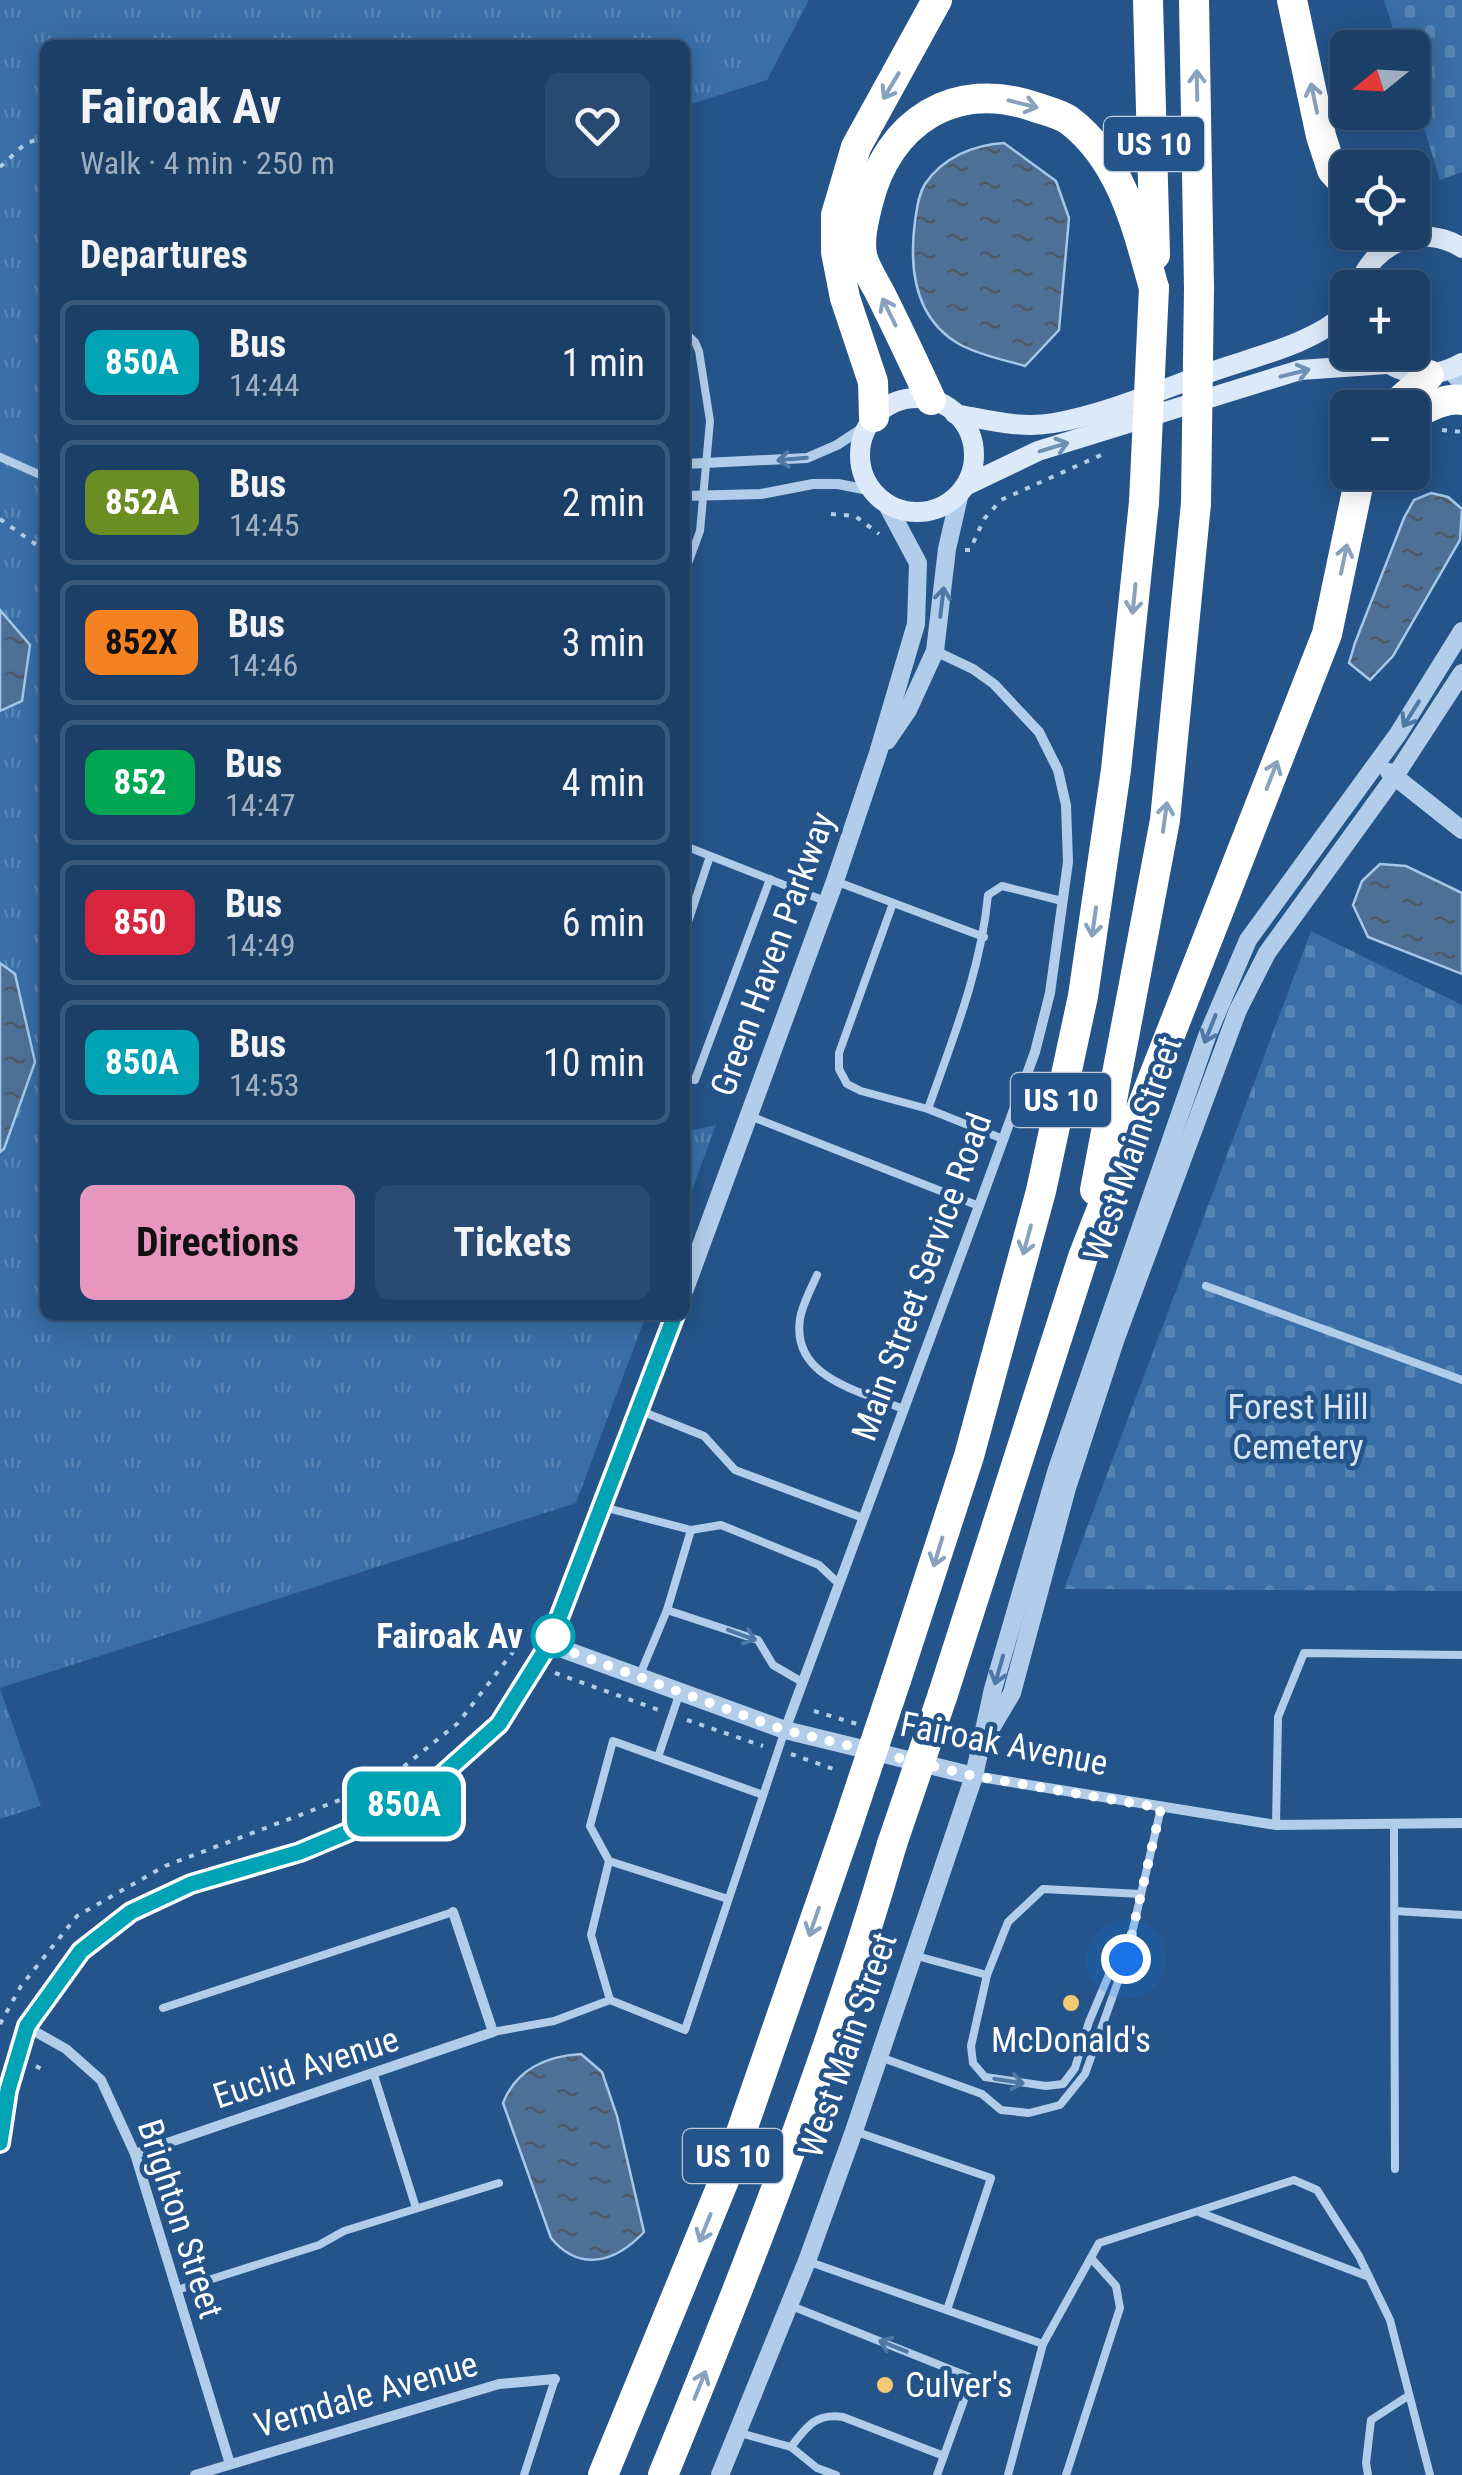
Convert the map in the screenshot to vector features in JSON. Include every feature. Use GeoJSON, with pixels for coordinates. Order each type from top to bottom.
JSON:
{"type":"FeatureCollection","features":[{"type":"Feature","properties":{"kind":"highway"},"geometry":{"type":"LineString","coordinates":[[873,419],[873,382],[845,298],[836,252],[836,215],[856,147],[937,0]]}},
{"type":"Feature","properties":{"kind":"highway","name":"US 10"},"geometry":{"type":"LineString","coordinates":[[602,2475],[727,2173],[846,1830],[969,1456],[1040,1191],[1083,996],[1116,770],[1144,502],[1154,288],[1148,0]]}},
{"type":"Feature","properties":{"kind":"highway","name":"US 10"},"geometry":{"type":"LineString","coordinates":[[663,2475],[722,2331],[854,1972],[1083,1257],[1165,820],[1196,503],[1199,288],[1194,0]]}},
{"type":"Feature","properties":{"kind":"highway"},"geometry":{"type":"LineString","coordinates":[[1292,0],[1330,164]]}},
{"type":"Feature","properties":{"kind":"highway"},"geometry":{"type":"LineString","coordinates":[[944,407],[862,256],[862,224],[872,187],[888,154],[912,123],[952,102],[989,98],[1024,103],[1068,118],[1104,155],[1118,182],[1131,209],[1154,288]]}},
{"type":"Feature","properties":{"kind":"highway"},"geometry":{"type":"LineString","coordinates":[[1421,390],[1451,372]]}},
{"type":"Feature","properties":{"kind":"highway"},"geometry":{"type":"LineString","coordinates":[[1430,408],[1462,400]]}},
{"type":"Feature","properties":{"kind":"highway"},"geometry":{"type":"LineString","coordinates":[[1083,1257],[1327,634],[1358,490]]}},
{"type":"Feature","properties":{"kind":"main road"},"geometry":{"type":"LineString","coordinates":[[1430,236],[1460,245]]}},
{"type":"Feature","properties":{"kind":"main road"},"geometry":{"type":"LineString","coordinates":[[1367,270],[1384,250]]}},
{"type":"Feature","properties":{"kind":"main road"},"geometry":{"type":"LineString","coordinates":[[1330,324],[1313,336],[1155,393],[1054,423],[1015,425],[914,398],[896,402],[873,419],[861,440],[860,458],[864,476],[879,497],[913,512],[927,512],[1038,452],[1300,370],[1330,366]]}},
{"type":"Feature","properties":{"kind":"main road"},"geometry":{"type":"LineString","coordinates":[[1402,370],[1451,372]]}},
{"type":"Feature","properties":{"kind":"main road"},"geometry":{"type":"LineString","coordinates":[[944,407],[970,434],[974,452],[972,470],[962,492]]}},
{"type":"Feature","properties":{"kind":"street"},"geometry":{"type":"LineString","coordinates":[[690,464],[807,458],[837,446],[873,419]]}},
{"type":"Feature","properties":{"kind":"street"},"geometry":{"type":"LineString","coordinates":[[690,496],[761,494],[813,484],[838,484],[879,497],[918,563],[918,592],[916,624],[878,753]]}},
{"type":"Feature","properties":{"kind":"street"},"geometry":{"type":"LineString","coordinates":[[878,753],[908,710],[934,651],[947,549],[962,492]]}},
{"type":"Feature","properties":{"kind":"street","name":"West Main Street"},"geometry":{"type":"LineString","coordinates":[[720,2475],[808,2261],[854,2131],[974,1776],[993,1688],[1057,1469],[1207,1036],[1248,940],[1377,762],[1462,630]]}},
{"type":"Feature","properties":{"kind":"street","name":"Main Street Service Road"},"geometry":{"type":"LineString","coordinates":[[784,1730],[979,1206],[1034,1052],[1050,994],[1068,862],[1066,805],[1058,770],[1038,732],[994,684],[973,669],[934,651]]}},
{"type":"Feature","properties":{"kind":"street","name":"West Main Street"},"geometry":{"type":"LineString","coordinates":[[982,1743],[1012,1692],[1066,1488],[1175,1172],[1238,1010],[1278,937],[1395,776],[1462,672]]}},
{"type":"Feature","properties":{"kind":"street","name":"Green Haven Parkway"},"geometry":{"type":"LineString","coordinates":[[690,1276],[828,902],[878,753]]}},
{"type":"Feature","properties":{"kind":"street"},"geometry":{"type":"LineString","coordinates":[[1377,762],[1462,830]]}},
{"type":"Feature","properties":{"kind":"street"},"geometry":{"type":"LineString","coordinates":[[0,2143],[8,2090],[27,2026],[81,1951],[131,1912],[191,1884],[300,1852],[386,1816],[425,1790],[499,1724],[549,1644],[673,1320]]}},
{"type":"Feature","properties":{"kind":"street","name":"Fairoak Avenue"},"geometry":{"type":"LineString","coordinates":[[549,1644],[784,1730],[974,1776],[1276,1825],[1462,1823]]}},
{"type":"Feature","properties":{"kind":"street"},"geometry":{"type":"LineString","coordinates":[[453,1912],[493,2032]]}},
{"type":"Feature","properties":{"kind":"street","name":"Brighton Street"},"geometry":{"type":"LineString","coordinates":[[27,2026],[66,2049],[101,2080],[134,2154],[230,2464]]}},
{"type":"Feature","properties":{"kind":"street","name":"Euclid Avenue"},"geometry":{"type":"LineString","coordinates":[[134,2154],[493,2032]]}},
{"type":"Feature","properties":{"kind":"street","name":"Verndale Avenue"},"geometry":{"type":"LineString","coordinates":[[195,2475],[498,2384],[554,2380]]}},
{"type":"Feature","properties":{"kind":"lane"},"geometry":{"type":"LineString","coordinates":[[690,337],[699,351],[710,421],[700,532],[690,559]]}},
{"type":"Feature","properties":{"kind":"lane"},"geometry":{"type":"LineString","coordinates":[[0,458],[40,475]]}},
{"type":"Feature","properties":{"kind":"lane"},"geometry":{"type":"LineString","coordinates":[[690,848],[828,902]]}},
{"type":"Feature","properties":{"kind":"lane"},"geometry":{"type":"LineString","coordinates":[[690,916],[710,856]]}},
{"type":"Feature","properties":{"kind":"lane"},"geometry":{"type":"LineString","coordinates":[[690,1079],[695,1080],[770,879]]}},
{"type":"Feature","properties":{"kind":"lane"},"geometry":{"type":"LineString","coordinates":[[835,881],[984,937]]}},
{"type":"Feature","properties":{"kind":"lane"},"geometry":{"type":"LineString","coordinates":[[928,1109],[967,998],[984,937],[988,895],[994,889],[1012,887],[1062,900]]}},
{"type":"Feature","properties":{"kind":"lane"},"geometry":{"type":"LineString","coordinates":[[893,903],[839,1053],[839,1069],[847,1084],[861,1092],[928,1109],[1003,1139]]}},
{"type":"Feature","properties":{"kind":"lane"},"geometry":{"type":"LineString","coordinates":[[750,1116],[979,1206]]}},
{"type":"Feature","properties":{"kind":"lane"},"geometry":{"type":"LineString","coordinates":[[817,1275],[800,1317],[799,1343],[809,1363],[826,1376],[903,1408]]}},
{"type":"Feature","properties":{"kind":"lane"},"geometry":{"type":"LineString","coordinates":[[1206,1286],[1462,1380]]}},
{"type":"Feature","properties":{"kind":"lane"},"geometry":{"type":"LineString","coordinates":[[639,1410],[704,1436],[735,1470],[862,1518]]}},
{"type":"Feature","properties":{"kind":"lane"},"geometry":{"type":"LineString","coordinates":[[603,1507],[691,1530],[721,1525],[819,1565],[838,1584]]}},
{"type":"Feature","properties":{"kind":"lane"},"geometry":{"type":"LineString","coordinates":[[639,1678],[667,1610],[691,1530]]}},
{"type":"Feature","properties":{"kind":"lane"},"geometry":{"type":"LineString","coordinates":[[667,1610],[758,1640],[774,1665],[802,1682]]}},
{"type":"Feature","properties":{"kind":"lane"},"geometry":{"type":"LineString","coordinates":[[1276,1825],[1278,1717],[1304,1653],[1462,1655]]}},
{"type":"Feature","properties":{"kind":"lane"},"geometry":{"type":"LineString","coordinates":[[658,1757],[680,1693]]}},
{"type":"Feature","properties":{"kind":"lane"},"geometry":{"type":"LineString","coordinates":[[493,2032],[554,2021],[610,2000],[685,2030],[784,1730]]}},
{"type":"Feature","properties":{"kind":"lane"},"geometry":{"type":"LineString","coordinates":[[610,2000],[590,1935],[608,1861],[590,1826],[613,1742],[763,1795]]}},
{"type":"Feature","properties":{"kind":"lane"},"geometry":{"type":"LineString","coordinates":[[879,2056],[982,2094],[1001,2110],[1029,2113],[1060,2104],[1085,2074],[1126,1959],[1161,1808]]}},
{"type":"Feature","properties":{"kind":"lane"},"geometry":{"type":"LineString","coordinates":[[1394,1824],[1395,2169]]}},
{"type":"Feature","properties":{"kind":"lane"},"geometry":{"type":"LineString","coordinates":[[608,1861],[728,1899]]}},
{"type":"Feature","properties":{"kind":"lane"},"geometry":{"type":"LineString","coordinates":[[1126,1959],[1113,1966],[1074,2068],[1063,2084],[1046,2086],[985,2077],[973,2062],[971,2046],[987,1975],[1008,1922],[1043,1889],[1141,1894]]}},
{"type":"Feature","properties":{"kind":"lane"},"geometry":{"type":"LineString","coordinates":[[1395,1911],[1462,1915]]}},
{"type":"Feature","properties":{"kind":"lane"},"geometry":{"type":"LineString","coordinates":[[163,2008],[453,1912]]}},
{"type":"Feature","properties":{"kind":"lane"},"geometry":{"type":"LineString","coordinates":[[912,1955],[987,1975]]}},
{"type":"Feature","properties":{"kind":"lane"},"geometry":{"type":"LineString","coordinates":[[374,2074],[416,2208]]}},
{"type":"Feature","properties":{"kind":"lane"},"geometry":{"type":"LineString","coordinates":[[854,2131],[992,2178],[947,2310]]}},
{"type":"Feature","properties":{"kind":"lane"},"geometry":{"type":"LineString","coordinates":[[1008,2475],[1042,2344],[1099,2242],[1294,2180],[1317,2190],[1390,2320],[1430,2475]]}},
{"type":"Feature","properties":{"kind":"lane"},"geometry":{"type":"LineString","coordinates":[[176,2290],[320,2245],[344,2231],[499,2183]]}},
{"type":"Feature","properties":{"kind":"lane"},"geometry":{"type":"LineString","coordinates":[[1199,2212],[1369,2278]]}},
{"type":"Feature","properties":{"kind":"lane"},"geometry":{"type":"LineString","coordinates":[[1066,2475],[1120,2308],[1116,2286],[1091,2258]]}},
{"type":"Feature","properties":{"kind":"lane"},"geometry":{"type":"LineString","coordinates":[[808,2261],[1042,2344]]}},
{"type":"Feature","properties":{"kind":"lane"},"geometry":{"type":"LineString","coordinates":[[790,2305],[972,2378],[937,2475]]}},
{"type":"Feature","properties":{"kind":"lane"},"geometry":{"type":"LineString","coordinates":[[524,2475],[554,2380]]}},
{"type":"Feature","properties":{"kind":"lane"},"geometry":{"type":"LineString","coordinates":[[1368,2475],[1371,2420],[1408,2396]]}},
{"type":"Feature","properties":{"kind":"lane"},"geometry":{"type":"LineString","coordinates":[[791,2447],[814,2420],[826,2414],[944,2456]]}},
{"type":"Feature","properties":{"kind":"lane"},"geometry":{"type":"LineString","coordinates":[[736,2432],[791,2447],[817,2468],[836,2475]]}},
{"type":"Feature","properties":{"kind":"path"},"geometry":{"type":"LineString","coordinates":[[0,168],[25,144],[40,138]]}},
{"type":"Feature","properties":{"kind":"path"},"geometry":{"type":"LineString","coordinates":[[831,514],[856,516],[871,525],[886,547]]}},
{"type":"Feature","properties":{"kind":"path"},"geometry":{"type":"LineString","coordinates":[[0,519],[40,547]]}},
{"type":"Feature","properties":{"kind":"path"},"geometry":{"type":"LineString","coordinates":[[0,2024],[21,1986],[78,1916],[166,1866],[382,1784],[458,1723],[513,1652]]}},
{"type":"Feature","properties":{"kind":"path"},"geometry":{"type":"LineString","coordinates":[[556,1673],[843,1773]]}},
{"type":"Feature","properties":{"kind":"path"},"geometry":{"type":"LineString","coordinates":[[814,1710],[858,1724]]}},
{"type":"Feature","properties":{"kind":"green space"},"geometry":{"type":"Polygon","coordinates":[[[0,0],[809,0],[767,80],[690,104],[690,40],[40,40],[40,1320],[644,1320],[576,1503],[0,1688],[0,0]]]}},
{"type":"Feature","properties":{"kind":"green space"},"geometry":{"type":"Polygon","coordinates":[[[1384,0],[1462,0],[1462,172],[1440,180],[1425,130],[1430,130],[1430,30],[1394,30],[1384,0]]]}},
{"type":"Feature","properties":{"kind":"green space","name":"Forest Hill Cemetery"},"geometry":{"type":"Polygon","coordinates":[[[1311,931],[1462,1005],[1462,1591],[1064,1589],[1311,931]]]}},
{"type":"Feature","properties":{"kind":"green space"},"geometry":{"type":"Polygon","coordinates":[[[716,1125],[690,1195],[690,1131],[716,1125]]]}},
{"type":"Feature","properties":{"kind":"green space"},"geometry":{"type":"Polygon","coordinates":[[[0,1688],[41,1806],[0,1819],[0,1688]]]}},
{"type":"Feature","properties":{"kind":"water"},"geometry":{"type":"Polygon","coordinates":[[[1004,143],[1056,181],[1069,218],[1059,330],[1025,366],[975,351],[944,333],[924,306],[914,273],[915,221],[925,184],[941,166],[960,154],[1004,143]]]}},
{"type":"Feature","properties":{"kind":"water"},"geometry":{"type":"Polygon","coordinates":[[[1431,493],[1448,497],[1462,509],[1460,540],[1393,656],[1370,680],[1349,663],[1355,643],[1404,518],[1414,500],[1431,493]]]}},
{"type":"Feature","properties":{"kind":"water"},"geometry":{"type":"Polygon","coordinates":[[[0,610],[30,645],[22,701],[0,711],[0,610]]]}},
{"type":"Feature","properties":{"kind":"water"},"geometry":{"type":"Polygon","coordinates":[[[1380,864],[1406,866],[1462,893],[1462,974],[1368,937],[1353,905],[1362,881],[1380,864]]]}},
{"type":"Feature","properties":{"kind":"water"},"geometry":{"type":"Polygon","coordinates":[[[0,963],[15,974],[35,1062],[0,1152],[0,963]]]}},
{"type":"Feature","properties":{"kind":"water"},"geometry":{"type":"Polygon","coordinates":[[[581,2054],[602,2072],[617,2116],[644,2232],[622,2251],[598,2259],[574,2256],[551,2238],[503,2103],[516,2082],[534,2067],[581,2054]]]}},
{"type":"Feature","properties":{"kind":"bus line","name":"850A"},"geometry":{"type":"LineString","coordinates":[[0,2143],[8,2090],[27,2026],[81,1951],[131,1912],[191,1884],[300,1852],[386,1816],[425,1790],[499,1724],[549,1644],[673,1320]]}},
{"type":"Feature","properties":{"kind":"place","name":"Fairoak Av"},"geometry":{"type":"Point","coordinates":[553,1636]}},
{"type":"Feature","properties":{"kind":"place","name":"McDonald's"},"geometry":{"type":"Point","coordinates":[1071,2003]}},
{"type":"Feature","properties":{"kind":"place","name":"Culver's"},"geometry":{"type":"Point","coordinates":[885,2385]}},
{"type":"Feature","properties":{"kind":"route"},"geometry":{"type":"LineString","coordinates":[[553,1636],[549,1644],[784,1730],[974,1776],[1161,1808],[1126,1959]]}}]}
